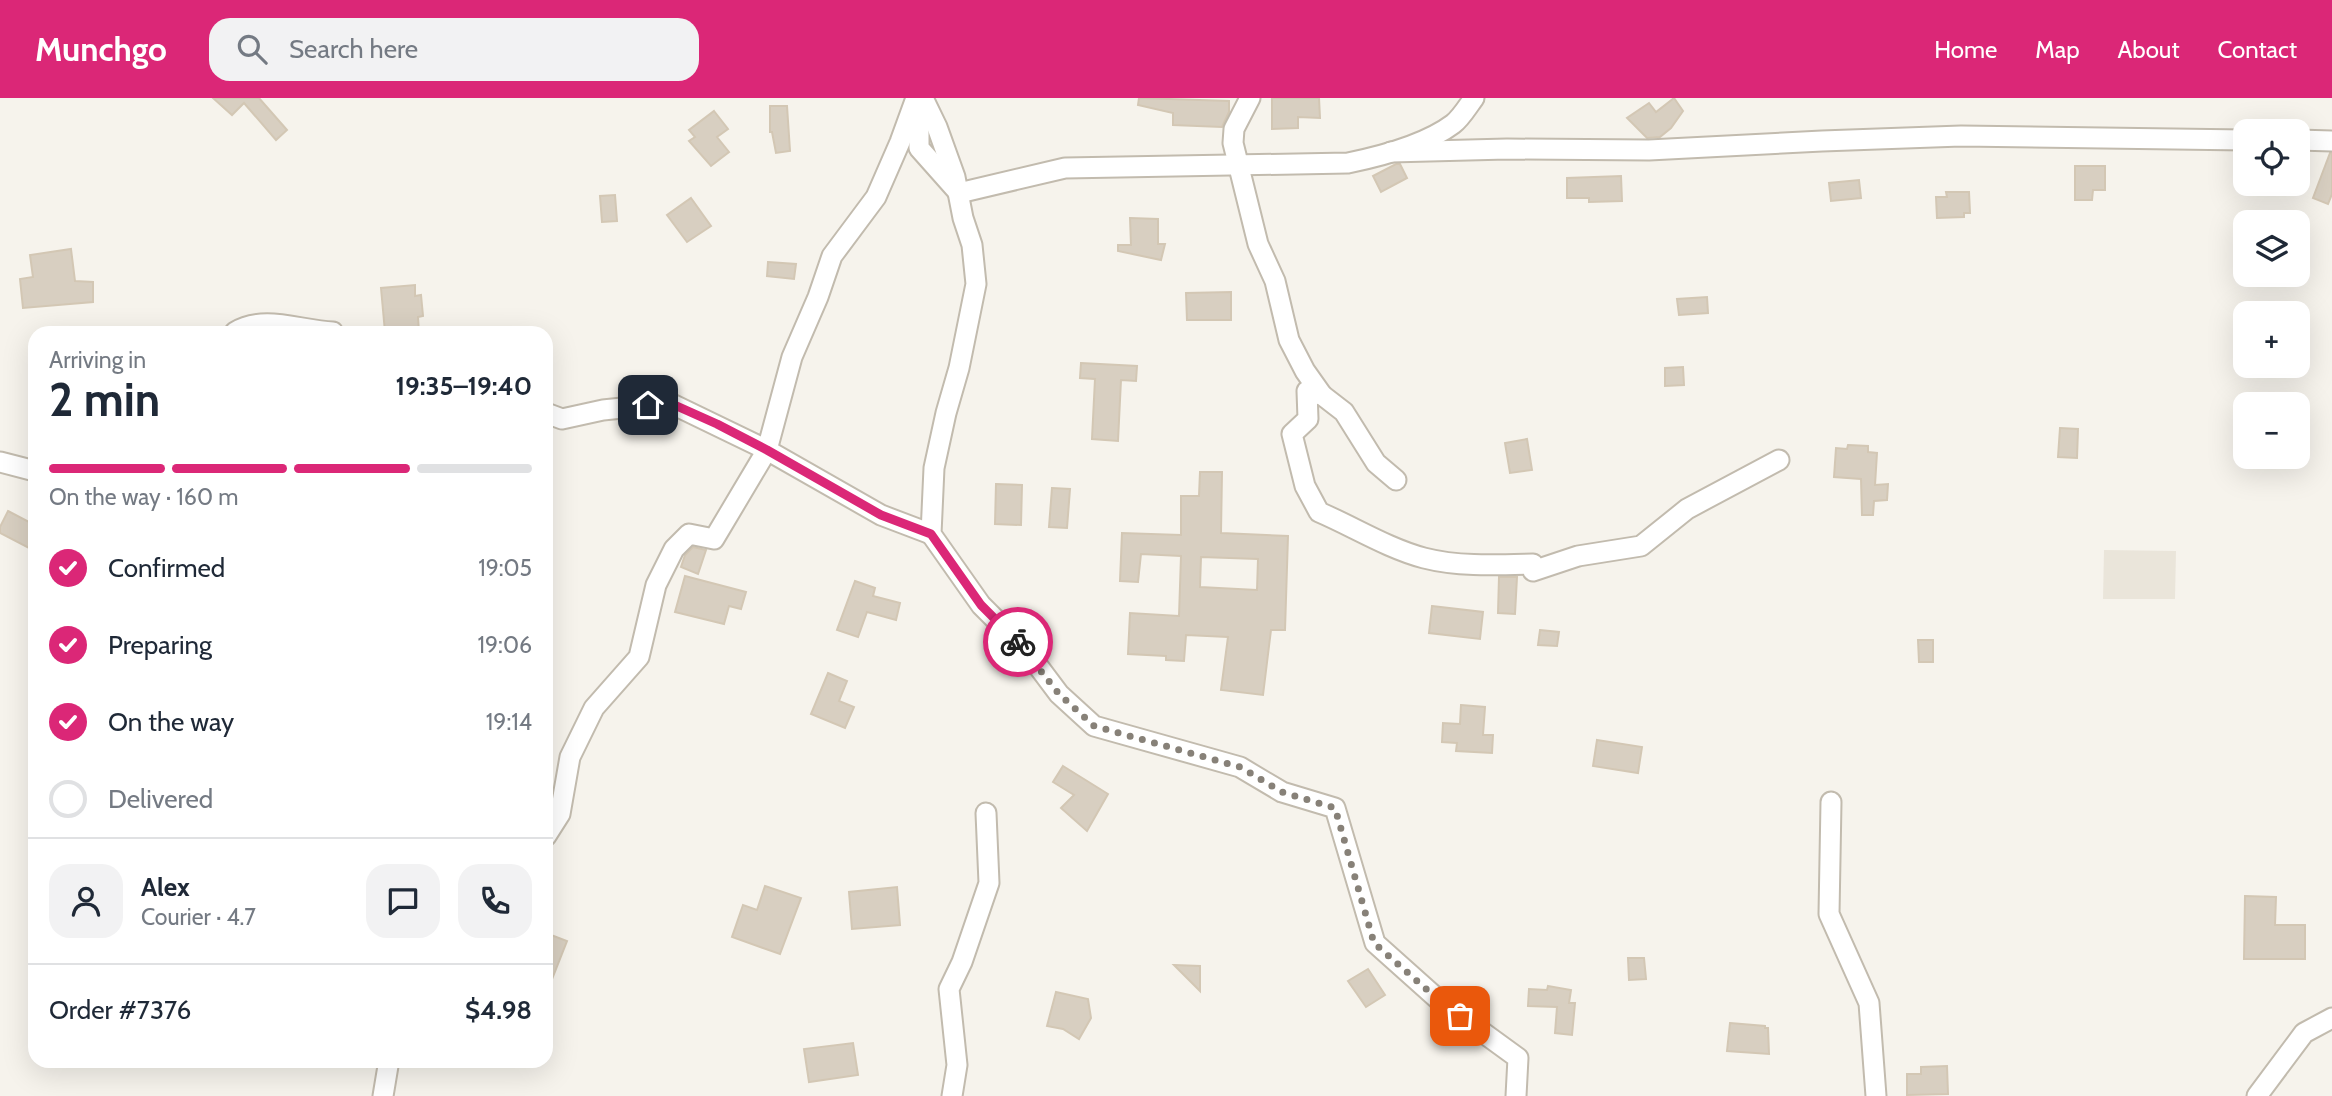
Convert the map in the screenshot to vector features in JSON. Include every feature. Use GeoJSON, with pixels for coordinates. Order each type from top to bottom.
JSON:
{"type":"FeatureCollection","features":[{"type":"Feature","properties":{"kind":"street"},"geometry":{"type":"LineString","coordinates":[[919,98],[937,127],[959,193],[963,218],[972,245],[976,284],[959,368],[934,468],[931,534]]}},
{"type":"Feature","properties":{"kind":"street"},"geometry":{"type":"LineString","coordinates":[[553,825],[560,814],[570,757],[594,708],[639,657],[656,585],[674,549],[689,534],[714,539],[767,450],[792,357],[832,256],[876,197],[919,98]]}},
{"type":"Feature","properties":{"kind":"street"},"geometry":{"type":"LineString","coordinates":[[1250,98],[1234,130],[1233,143],[1258,244],[1275,281],[1289,340],[1305,371],[1322,395],[1344,412],[1376,463],[1396,480]]}},
{"type":"Feature","properties":{"kind":"street"},"geometry":{"type":"LineString","coordinates":[[959,193],[1065,168],[1348,163],[1418,143],[1455,124],[1474,98]]}},
{"type":"Feature","properties":{"kind":"street"},"geometry":{"type":"LineString","coordinates":[[1391,152],[1507,149],[1649,150],[1948,137],[2233,140]]}},
{"type":"Feature","properties":{"kind":"street"},"geometry":{"type":"LineString","coordinates":[[2310,141],[2332,141]]}},
{"type":"Feature","properties":{"kind":"street"},"geometry":{"type":"LineString","coordinates":[[246,326],[261,323],[285,326]]}},
{"type":"Feature","properties":{"kind":"street"},"geometry":{"type":"LineString","coordinates":[[1322,395],[1307,391],[1308,419],[1292,433],[1305,486],[1319,512],[1370,537],[1425,558],[1533,568],[1578,556],[1641,546],[1687,509],[1779,460]]}},
{"type":"Feature","properties":{"kind":"street"},"geometry":{"type":"LineString","coordinates":[[553,416],[562,419],[603,410],[670,403],[767,450],[881,515],[931,534],[981,605],[1026,650],[1059,694],[1094,726],[1240,767],[1282,792],[1335,808],[1374,943],[1441,1002],[1518,1058],[1516,1096]]}},
{"type":"Feature","properties":{"kind":"street"},"geometry":{"type":"LineString","coordinates":[[0,461],[28,469]]}},
{"type":"Feature","properties":{"kind":"street"},"geometry":{"type":"LineString","coordinates":[[1831,802],[1829,914],[1869,1003],[1876,1096]]}},
{"type":"Feature","properties":{"kind":"street"},"geometry":{"type":"LineString","coordinates":[[952,1096],[957,1065],[949,989],[962,962],[989,883],[986,813]]}},
{"type":"Feature","properties":{"kind":"street"},"geometry":{"type":"LineString","coordinates":[[2258,1096],[2304,1033],[2332,1018]]}},
{"type":"Feature","properties":{"kind":"street"},"geometry":{"type":"LineString","coordinates":[[383,1096],[388,1068]]}},
{"type":"Feature","properties":{"kind":"shaded area"},"geometry":{"type":"Polygon","coordinates":[[[2104,550],[2176,551],[2175,599],[2103,599],[2104,550]]]}},
{"type":"Feature","properties":{"kind":"building"},"geometry":{"type":"Polygon","coordinates":[[[213,98],[259,98],[287,130],[276,140],[244,103],[232,115],[213,98]]]}},
{"type":"Feature","properties":{"kind":"building"},"geometry":{"type":"Polygon","coordinates":[[[1139,98],[1229,101],[1229,112],[1222,127],[1173,125],[1173,113],[1138,105],[1139,98]]]}},
{"type":"Feature","properties":{"kind":"building"},"geometry":{"type":"Polygon","coordinates":[[[1272,98],[1319,98],[1320,118],[1298,117],[1298,128],[1272,129],[1272,98]]]}},
{"type":"Feature","properties":{"kind":"building"},"geometry":{"type":"Polygon","coordinates":[[[1674,98],[1683,111],[1671,128],[1660,137],[1647,138],[1627,118],[1649,103],[1656,112],[1674,98]]]}},
{"type":"Feature","properties":{"kind":"building"},"geometry":{"type":"Polygon","coordinates":[[[770,106],[787,106],[790,151],[776,153],[770,132],[770,106]]]}},
{"type":"Feature","properties":{"kind":"building"},"geometry":{"type":"Polygon","coordinates":[[[714,111],[728,129],[717,137],[729,152],[711,166],[689,141],[695,137],[689,130],[714,111]]]}},
{"type":"Feature","properties":{"kind":"building"},"geometry":{"type":"Polygon","coordinates":[[[2330,153],[2332,194],[2328,204],[2313,198],[2330,153]]]}},
{"type":"Feature","properties":{"kind":"building"},"geometry":{"type":"Polygon","coordinates":[[[1400,164],[1407,178],[1381,192],[1373,176],[1400,164]]]}},
{"type":"Feature","properties":{"kind":"building"},"geometry":{"type":"Polygon","coordinates":[[[2075,166],[2105,166],[2105,190],[2093,190],[2092,200],[2075,200],[2075,166]]]}},
{"type":"Feature","properties":{"kind":"building"},"geometry":{"type":"Polygon","coordinates":[[[1621,176],[1622,201],[1589,202],[1589,198],[1567,198],[1567,178],[1621,176]]]}},
{"type":"Feature","properties":{"kind":"building"},"geometry":{"type":"Polygon","coordinates":[[[1859,180],[1861,198],[1831,201],[1829,183],[1859,180]]]}},
{"type":"Feature","properties":{"kind":"building"},"geometry":{"type":"Polygon","coordinates":[[[1946,192],[1969,192],[1970,213],[1964,213],[1964,217],[1937,218],[1936,197],[1947,197],[1946,192]]]}},
{"type":"Feature","properties":{"kind":"building"},"geometry":{"type":"Polygon","coordinates":[[[615,195],[617,221],[602,222],[600,196],[615,195]]]}},
{"type":"Feature","properties":{"kind":"building"},"geometry":{"type":"Polygon","coordinates":[[[691,198],[711,226],[687,242],[667,215],[691,198]]]}},
{"type":"Feature","properties":{"kind":"building"},"geometry":{"type":"Polygon","coordinates":[[[1130,218],[1158,219],[1158,244],[1165,244],[1161,260],[1118,251],[1118,245],[1131,245],[1130,218]]]}},
{"type":"Feature","properties":{"kind":"building"},"geometry":{"type":"Polygon","coordinates":[[[71,249],[75,281],[93,282],[93,302],[23,308],[20,279],[33,277],[30,255],[71,249]]]}},
{"type":"Feature","properties":{"kind":"building"},"geometry":{"type":"Polygon","coordinates":[[[768,262],[796,264],[794,279],[767,276],[768,262]]]}},
{"type":"Feature","properties":{"kind":"building"},"geometry":{"type":"Polygon","coordinates":[[[415,285],[415,296],[421,295],[423,316],[418,317],[419,326],[384,326],[381,288],[415,285]]]}},
{"type":"Feature","properties":{"kind":"building"},"geometry":{"type":"Polygon","coordinates":[[[1231,292],[1231,320],[1187,320],[1186,293],[1231,292]]]}},
{"type":"Feature","properties":{"kind":"building"},"geometry":{"type":"Polygon","coordinates":[[[1707,297],[1708,313],[1679,315],[1677,299],[1707,297]]]}},
{"type":"Feature","properties":{"kind":"building"},"geometry":{"type":"Polygon","coordinates":[[[1081,363],[1137,366],[1136,381],[1121,380],[1118,441],[1092,439],[1095,379],[1080,378],[1081,363]]]}},
{"type":"Feature","properties":{"kind":"building"},"geometry":{"type":"Polygon","coordinates":[[[1683,367],[1684,385],[1665,386],[1665,368],[1683,367]]]}},
{"type":"Feature","properties":{"kind":"building"},"geometry":{"type":"Polygon","coordinates":[[[2060,428],[2078,429],[2077,458],[2058,457],[2060,428]]]}},
{"type":"Feature","properties":{"kind":"building"},"geometry":{"type":"Polygon","coordinates":[[[1527,439],[1532,470],[1510,473],[1505,443],[1527,439]]]}},
{"type":"Feature","properties":{"kind":"building"},"geometry":{"type":"Polygon","coordinates":[[[1848,445],[1868,446],[1868,452],[1877,453],[1875,485],[1888,484],[1887,500],[1874,501],[1873,515],[1862,515],[1861,479],[1834,477],[1836,448],[1847,449],[1848,445]]]}},
{"type":"Feature","properties":{"kind":"building"},"geometry":{"type":"Polygon","coordinates":[[[1200,472],[1222,472],[1221,533],[1288,536],[1285,630],[1271,630],[1263,695],[1221,690],[1228,637],[1186,635],[1184,661],[1166,660],[1166,656],[1128,654],[1130,613],[1179,616],[1181,556],[1141,554],[1138,582],[1120,581],[1122,533],[1181,535],[1181,496],[1199,496],[1200,472]],[[1201,557],[1200,587],[1257,590],[1258,559],[1201,557]]]}},
{"type":"Feature","properties":{"kind":"building"},"geometry":{"type":"Polygon","coordinates":[[[996,484],[1022,485],[1021,525],[995,524],[996,484]]]}},
{"type":"Feature","properties":{"kind":"building"},"geometry":{"type":"Polygon","coordinates":[[[1052,488],[1070,489],[1067,528],[1049,527],[1052,488]]]}},
{"type":"Feature","properties":{"kind":"building"},"geometry":{"type":"Polygon","coordinates":[[[8,511],[28,521],[28,547],[0,533],[8,511]]]}},
{"type":"Feature","properties":{"kind":"building"},"geometry":{"type":"Polygon","coordinates":[[[693,547],[706,550],[698,574],[681,567],[685,555],[693,547]]]}},
{"type":"Feature","properties":{"kind":"building"},"geometry":{"type":"Polygon","coordinates":[[[685,576],[746,592],[741,609],[729,606],[724,624],[675,612],[685,576]]]}},
{"type":"Feature","properties":{"kind":"building"},"geometry":{"type":"Polygon","coordinates":[[[1499,577],[1517,577],[1515,614],[1498,613],[1499,577]]]}},
{"type":"Feature","properties":{"kind":"building"},"geometry":{"type":"Polygon","coordinates":[[[855,581],[875,588],[873,596],[900,603],[896,620],[867,612],[858,637],[837,630],[855,581]]]}},
{"type":"Feature","properties":{"kind":"building"},"geometry":{"type":"Polygon","coordinates":[[[1432,606],[1483,612],[1480,639],[1429,633],[1432,606]]]}},
{"type":"Feature","properties":{"kind":"building"},"geometry":{"type":"Polygon","coordinates":[[[1540,630],[1559,632],[1557,646],[1538,645],[1540,630]]]}},
{"type":"Feature","properties":{"kind":"building"},"geometry":{"type":"Polygon","coordinates":[[[1918,640],[1933,640],[1933,662],[1919,662],[1918,640]]]}},
{"type":"Feature","properties":{"kind":"building"},"geometry":{"type":"Polygon","coordinates":[[[828,673],[847,681],[839,701],[854,707],[845,728],[811,714],[828,673]]]}},
{"type":"Feature","properties":{"kind":"building"},"geometry":{"type":"Polygon","coordinates":[[[1461,705],[1485,707],[1483,735],[1493,735],[1492,753],[1456,751],[1457,743],[1442,742],[1443,723],[1460,724],[1461,705]]]}},
{"type":"Feature","properties":{"kind":"building"},"geometry":{"type":"Polygon","coordinates":[[[1597,740],[1642,747],[1638,773],[1593,766],[1597,740]]]}},
{"type":"Feature","properties":{"kind":"building"},"geometry":{"type":"Polygon","coordinates":[[[1063,766],[1108,794],[1087,831],[1061,808],[1074,795],[1053,782],[1063,766]]]}},
{"type":"Feature","properties":{"kind":"building"},"geometry":{"type":"Polygon","coordinates":[[[765,886],[801,898],[780,954],[732,937],[743,905],[757,910],[765,886]]]}},
{"type":"Feature","properties":{"kind":"building"},"geometry":{"type":"Polygon","coordinates":[[[897,887],[900,925],[852,929],[849,892],[897,887]]]}},
{"type":"Feature","properties":{"kind":"building"},"geometry":{"type":"Polygon","coordinates":[[[2245,896],[2276,897],[2275,925],[2305,925],[2305,959],[2244,959],[2245,896]]]}},
{"type":"Feature","properties":{"kind":"building"},"geometry":{"type":"Polygon","coordinates":[[[553,936],[567,941],[553,977],[553,936]]]}},
{"type":"Feature","properties":{"kind":"building"},"geometry":{"type":"Polygon","coordinates":[[[1628,958],[1644,958],[1646,979],[1629,980],[1628,958]]]}},
{"type":"Feature","properties":{"kind":"building"},"geometry":{"type":"Polygon","coordinates":[[[1174,965],[1200,966],[1200,991],[1174,965]]]}},
{"type":"Feature","properties":{"kind":"building"},"geometry":{"type":"Polygon","coordinates":[[[1368,969],[1385,995],[1366,1007],[1348,981],[1368,969]]]}},
{"type":"Feature","properties":{"kind":"building"},"geometry":{"type":"Polygon","coordinates":[[[1548,986],[1571,990],[1569,1003],[1575,1003],[1572,1035],[1555,1033],[1557,1007],[1528,1006],[1529,989],[1547,990],[1548,986]]]}},
{"type":"Feature","properties":{"kind":"building"},"geometry":{"type":"Polygon","coordinates":[[[1056,992],[1088,999],[1091,1018],[1079,1039],[1063,1029],[1047,1026],[1056,992]]]}},
{"type":"Feature","properties":{"kind":"building"},"geometry":{"type":"Polygon","coordinates":[[[1730,1023],[1768,1028],[1769,1054],[1727,1051],[1730,1023]]]}},
{"type":"Feature","properties":{"kind":"building"},"geometry":{"type":"Polygon","coordinates":[[[853,1043],[858,1075],[809,1082],[804,1049],[853,1043]]]}},
{"type":"Feature","properties":{"kind":"building"},"geometry":{"type":"Polygon","coordinates":[[[1947,1066],[1948,1094],[1907,1095],[1907,1074],[1921,1074],[1921,1067],[1947,1066]]]}},
{"type":"Feature","properties":{"kind":"way so far"},"geometry":{"type":"LineString","coordinates":[[1018,642],[1059,694],[1094,726],[1240,767],[1282,792],[1335,808],[1374,943],[1460,1016]]}},
{"type":"Feature","properties":{"kind":"route"},"geometry":{"type":"LineString","coordinates":[[648,405],[670,403],[717,424],[881,515],[931,534],[981,605],[1018,642]]}}]}
